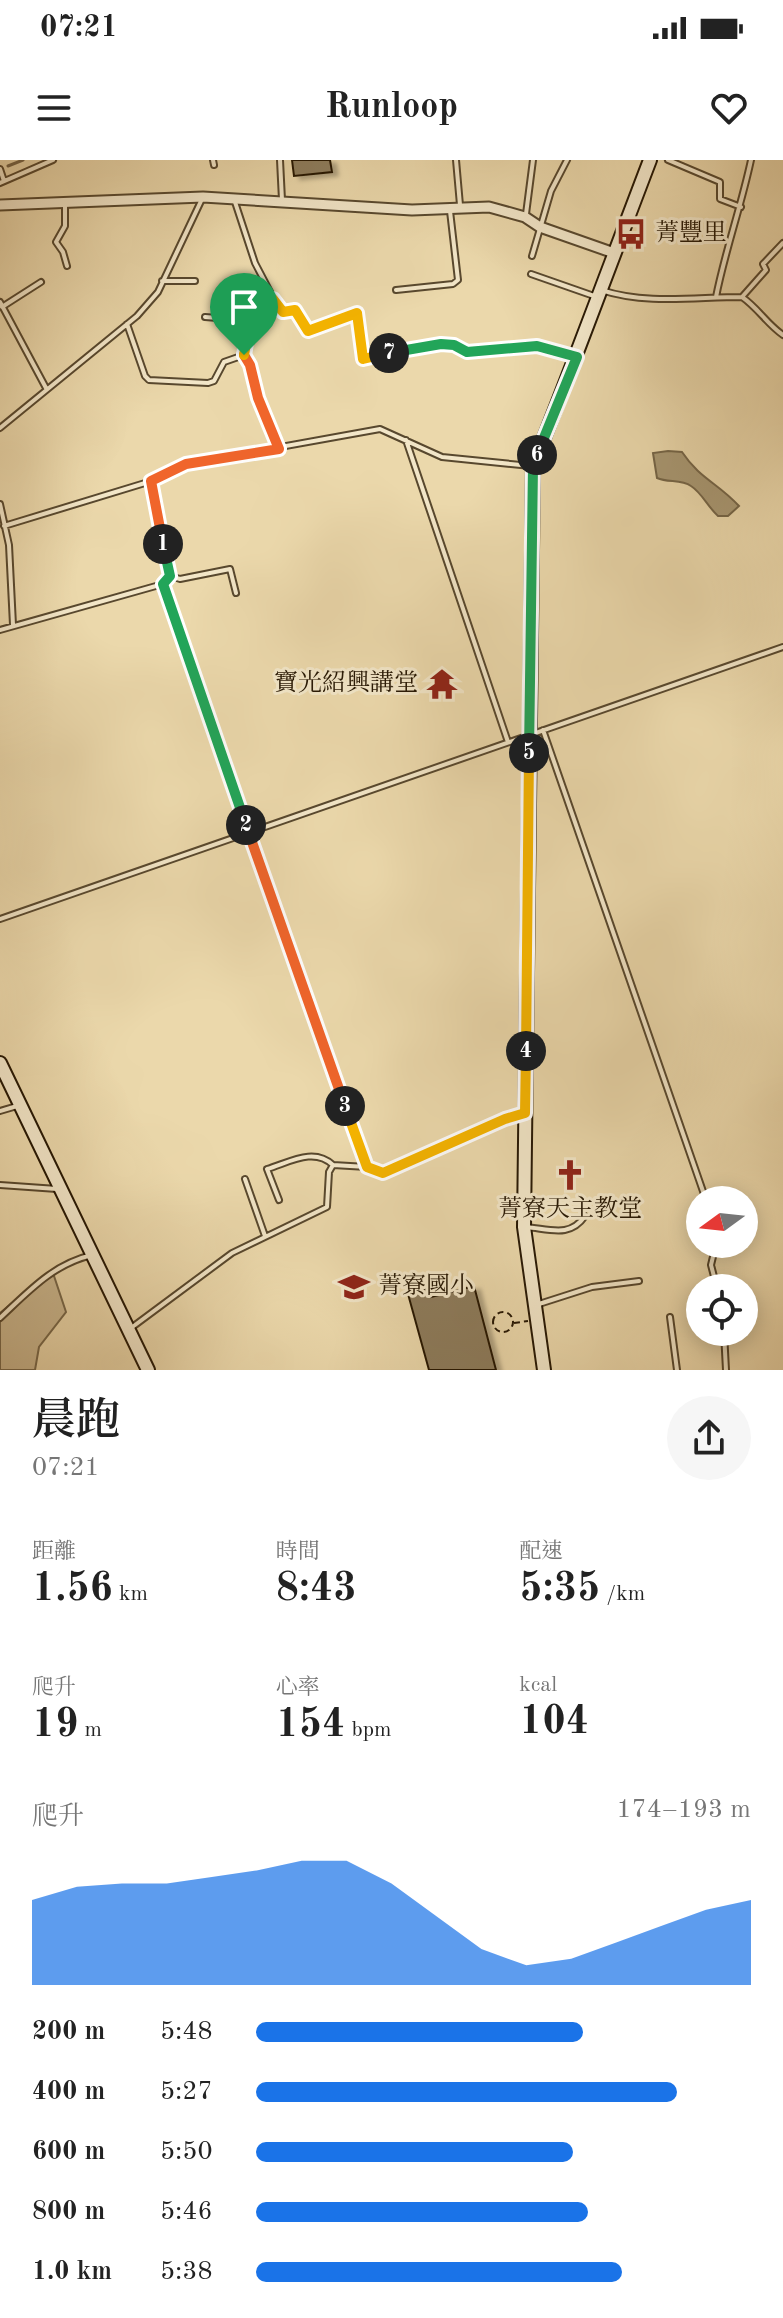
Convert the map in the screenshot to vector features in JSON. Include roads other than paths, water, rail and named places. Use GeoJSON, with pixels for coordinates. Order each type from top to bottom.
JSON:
{"type":"FeatureCollection","features":[{"type":"Feature","properties":{"kind":"street"},"geometry":{"type":"LineString","coordinates":[[544,1370],[524,1227],[533,466],[650,160]]}},
{"type":"Feature","properties":{"kind":"street"},"geometry":{"type":"LineString","coordinates":[[0,205],[203,197],[412,210],[489,207],[525,217],[540,227],[614,253]]}},
{"type":"Feature","properties":{"kind":"street"},"geometry":{"type":"LineString","coordinates":[[0,1063],[148,1370]]}},
{"type":"Feature","properties":{"kind":"lane"},"geometry":{"type":"LineString","coordinates":[[0,169],[2,182],[53,160]]}},
{"type":"Feature","properties":{"kind":"lane"},"geometry":{"type":"LineString","coordinates":[[280,160],[282,200]]}},
{"type":"Feature","properties":{"kind":"lane"},"geometry":{"type":"LineString","coordinates":[[456,160],[461,208]]}},
{"type":"Feature","properties":{"kind":"lane"},"geometry":{"type":"LineString","coordinates":[[525,217],[533,160]]}},
{"type":"Feature","properties":{"kind":"lane"},"geometry":{"type":"LineString","coordinates":[[532,256],[551,191],[567,160]]}},
{"type":"Feature","properties":{"kind":"lane"},"geometry":{"type":"LineString","coordinates":[[668,160],[720,182],[720,199],[741,207]]}},
{"type":"Feature","properties":{"kind":"lane"},"geometry":{"type":"LineString","coordinates":[[716,297],[751,160]]}},
{"type":"Feature","properties":{"kind":"lane"},"geometry":{"type":"LineString","coordinates":[[0,428],[150,303],[203,197]]}},
{"type":"Feature","properties":{"kind":"lane"},"geometry":{"type":"LineString","coordinates":[[234,198],[255,263],[283,312],[295,310],[299,313],[308,331],[357,313],[363,359],[441,344],[454,345],[467,352],[537,346],[577,357]]}},
{"type":"Feature","properties":{"kind":"lane"},"geometry":{"type":"LineString","coordinates":[[65,203],[65,226],[56,242],[67,266]]}},
{"type":"Feature","properties":{"kind":"lane"},"geometry":{"type":"LineString","coordinates":[[396,290],[453,284],[458,280],[449,209]]}},
{"type":"Feature","properties":{"kind":"lane"},"geometry":{"type":"LineString","coordinates":[[742,297],[766,270],[763,264],[783,243]]}},
{"type":"Feature","properties":{"kind":"lane"},"geometry":{"type":"LineString","coordinates":[[531,274],[624,297],[742,297],[783,335]]}},
{"type":"Feature","properties":{"kind":"lane"},"geometry":{"type":"LineString","coordinates":[[162,281],[195,281]]}},
{"type":"Feature","properties":{"kind":"lane"},"geometry":{"type":"LineString","coordinates":[[41,282],[1,304],[46,389]]}},
{"type":"Feature","properties":{"kind":"lane"},"geometry":{"type":"LineString","coordinates":[[273,299],[248,332],[244,355],[279,449]]}},
{"type":"Feature","properties":{"kind":"lane"},"geometry":{"type":"LineString","coordinates":[[205,317],[256,321]]}},
{"type":"Feature","properties":{"kind":"lane"},"geometry":{"type":"LineString","coordinates":[[127,324],[149,380],[208,383],[214,381],[224,362],[244,355]]}},
{"type":"Feature","properties":{"kind":"lane"},"geometry":{"type":"LineString","coordinates":[[4,526],[151,481],[186,464],[380,429],[442,457],[533,466]]}},
{"type":"Feature","properties":{"kind":"lane"},"geometry":{"type":"LineString","coordinates":[[406,440],[508,742]]}},
{"type":"Feature","properties":{"kind":"lane"},"geometry":{"type":"LineString","coordinates":[[151,481],[170,576]]}},
{"type":"Feature","properties":{"kind":"lane"},"geometry":{"type":"LineString","coordinates":[[0,504],[9,545],[13,626]]}},
{"type":"Feature","properties":{"kind":"lane"},"geometry":{"type":"LineString","coordinates":[[170,576],[180,579],[230,569],[236,593]]}},
{"type":"Feature","properties":{"kind":"lane"},"geometry":{"type":"LineString","coordinates":[[0,630],[163,584],[170,576]]}},
{"type":"Feature","properties":{"kind":"lane"},"geometry":{"type":"LineString","coordinates":[[163,584],[367,1167]]}},
{"type":"Feature","properties":{"kind":"lane"},"geometry":{"type":"LineString","coordinates":[[0,919],[783,647]]}},
{"type":"Feature","properties":{"kind":"lane"},"geometry":{"type":"LineString","coordinates":[[543,730],[701,1186]]}},
{"type":"Feature","properties":{"kind":"lane"},"geometry":{"type":"LineString","coordinates":[[0,1111],[19,1105]]}},
{"type":"Feature","properties":{"kind":"lane"},"geometry":{"type":"LineString","coordinates":[[279,1200],[267,1169],[315,1154],[333,1165],[367,1167],[383,1173],[525,1113]]}},
{"type":"Feature","properties":{"kind":"lane"},"geometry":{"type":"LineString","coordinates":[[128,1330],[232,1253],[327,1207],[329,1172],[333,1165]]}},
{"type":"Feature","properties":{"kind":"lane"},"geometry":{"type":"LineString","coordinates":[[245,1179],[265,1236]]}},
{"type":"Feature","properties":{"kind":"lane"},"geometry":{"type":"LineString","coordinates":[[0,1185],[62,1190]]}},
{"type":"Feature","properties":{"kind":"lane"},"geometry":{"type":"LineString","coordinates":[[524,1227],[564,1231],[578,1227],[585,1216]]}},
{"type":"Feature","properties":{"kind":"lane"},"geometry":{"type":"LineString","coordinates":[[0,1318],[43,1277],[74,1259],[94,1255]]}},
{"type":"Feature","properties":{"kind":"lane"},"geometry":{"type":"LineString","coordinates":[[537,1304],[592,1287],[639,1281]]}},
{"type":"Feature","properties":{"kind":"lane"},"geometry":{"type":"LineString","coordinates":[[670,1317],[677,1370]]}},
{"type":"Feature","properties":{"kind":"lane"},"geometry":{"type":"LineString","coordinates":[[725,1346],[726,1370]]}},
{"type":"Feature","properties":{"kind":"waterway"},"geometry":{"type":"LineString","coordinates":[[8,166],[23,160]]}},
{"type":"Feature","properties":{"kind":"place","name":"菁豐里"},"geometry":{"type":"Point","coordinates":[631,234]}},
{"type":"Feature","properties":{"kind":"place","name":"寶光紹興講堂"},"geometry":{"type":"Point","coordinates":[442,684]}},
{"type":"Feature","properties":{"kind":"place","name":"菁寮天主教堂"},"geometry":{"type":"Point","coordinates":[570,1175]}},
{"type":"Feature","properties":{"kind":"place","name":"菁寮國小"},"geometry":{"type":"Point","coordinates":[354,1287]}}]}
